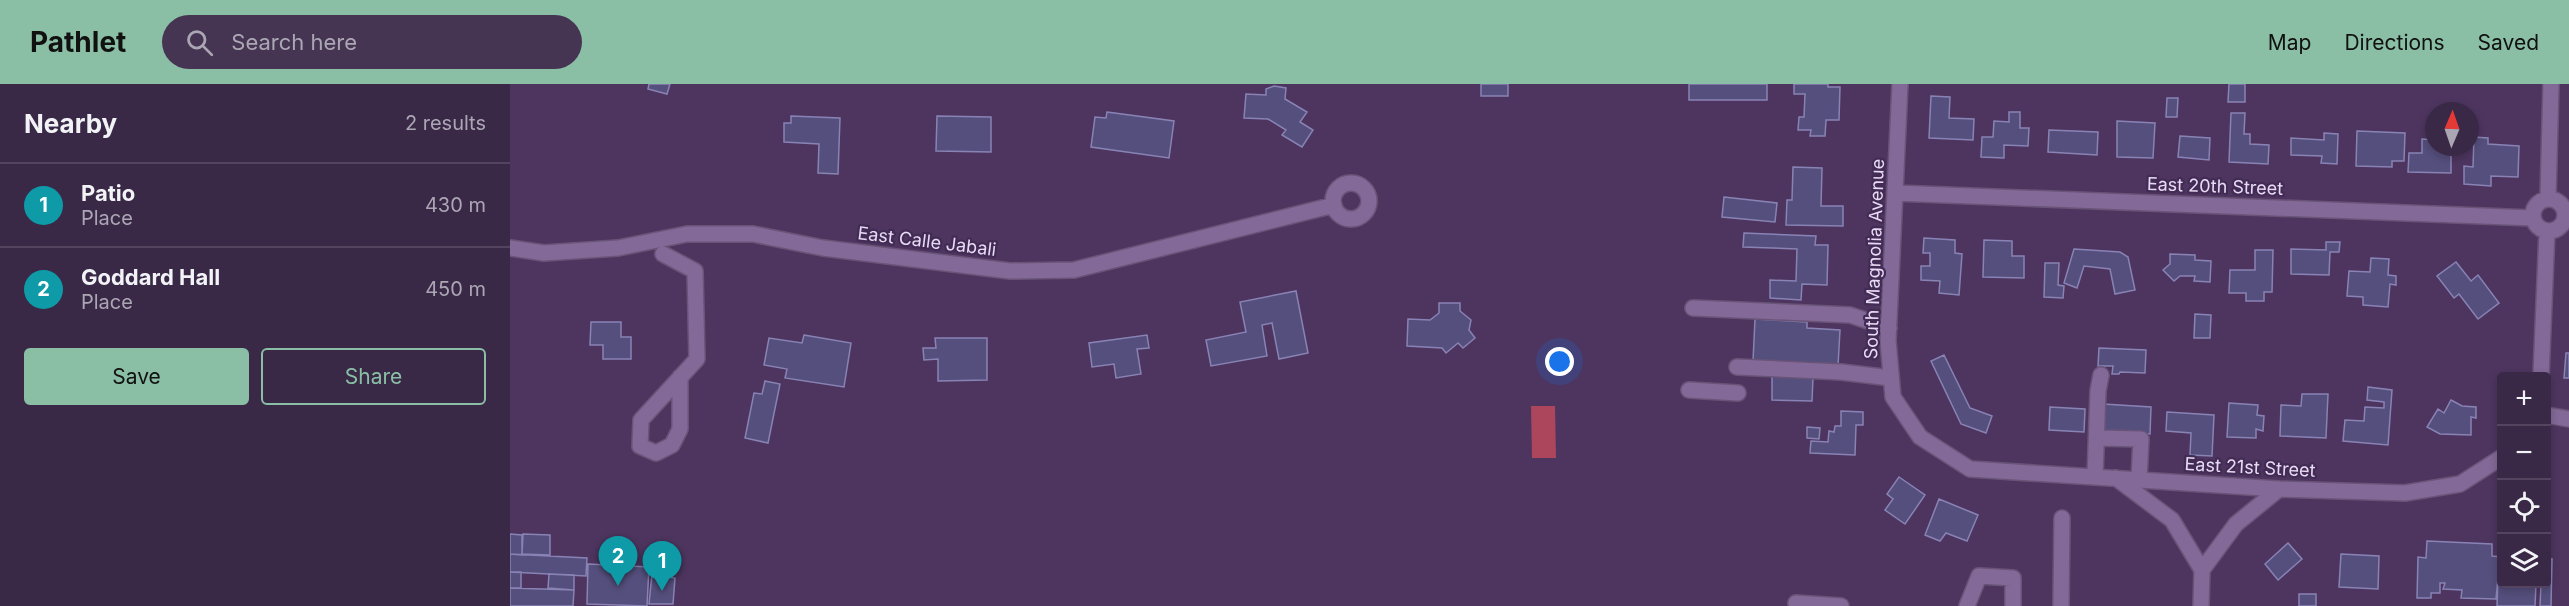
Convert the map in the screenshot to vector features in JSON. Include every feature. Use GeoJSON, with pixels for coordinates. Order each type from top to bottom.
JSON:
{"type":"FeatureCollection","features":[{"type":"Feature","properties":{"kind":"street","name":"South Magnolia Avenue"},"geometry":{"type":"LineString","coordinates":[[1900,84],[1888,328],[1893,397],[1920,437],[1970,469],[2116,478]]}},
{"type":"Feature","properties":{"kind":"street"},"geometry":{"type":"LineString","coordinates":[[2548,198],[2551,84]]}},
{"type":"Feature","properties":{"kind":"street","name":"East 20th Street"},"geometry":{"type":"LineString","coordinates":[[1895,193],[2533,218]]}},
{"type":"Feature","properties":{"kind":"street"},"geometry":{"type":"LineString","coordinates":[[2548,198],[2561,203],[2567,218],[2560,227],[2547,231],[2539,227],[2533,218],[2537,203],[2548,198]]}},
{"type":"Feature","properties":{"kind":"street","name":"East Calle Jabali"},"geometry":{"type":"LineString","coordinates":[[510,248],[544,253],[618,248],[687,234],[753,234],[823,248],[990,269],[1074,270],[1334,205]]}},
{"type":"Feature","properties":{"kind":"street"},"geometry":{"type":"LineString","coordinates":[[2541,372],[2547,231]]}},
{"type":"Feature","properties":{"kind":"street"},"geometry":{"type":"LineString","coordinates":[[663,254],[695,271],[697,359],[680,377],[640,420],[640,446],[656,453],[672,445],[680,429],[680,377]]}},
{"type":"Feature","properties":{"kind":"street"},"geometry":{"type":"LineString","coordinates":[[1693,308],[1850,315],[1888,328]]}},
{"type":"Feature","properties":{"kind":"street"},"geometry":{"type":"LineString","coordinates":[[1737,367],[1841,372],[1891,378]]}},
{"type":"Feature","properties":{"kind":"street"},"geometry":{"type":"LineString","coordinates":[[2095,477],[2101,375]]}},
{"type":"Feature","properties":{"kind":"street"},"geometry":{"type":"LineString","coordinates":[[1689,390],[1738,393]]}},
{"type":"Feature","properties":{"kind":"street"},"geometry":{"type":"LineString","coordinates":[[2551,416],[2569,419]]}},
{"type":"Feature","properties":{"kind":"street"},"geometry":{"type":"LineString","coordinates":[[2097,438],[2141,439],[2139,480]]}},
{"type":"Feature","properties":{"kind":"street","name":"East 21st Street"},"geometry":{"type":"LineString","coordinates":[[2116,478],[2279,489],[2405,493],[2460,484],[2497,460]]}},
{"type":"Feature","properties":{"kind":"street"},"geometry":{"type":"LineString","coordinates":[[2116,478],[2172,520],[2202,570],[2201,606]]}},
{"type":"Feature","properties":{"kind":"street"},"geometry":{"type":"LineString","coordinates":[[2202,570],[2236,524],[2279,489]]}},
{"type":"Feature","properties":{"kind":"street"},"geometry":{"type":"LineString","coordinates":[[2061,606],[2062,518]]}},
{"type":"Feature","properties":{"kind":"street"},"geometry":{"type":"LineString","coordinates":[[1967,606],[1979,576],[2013,578],[2013,606]]}},
{"type":"Feature","properties":{"kind":"street"},"geometry":{"type":"LineString","coordinates":[[1796,603],[1841,606]]}},
{"type":"Feature","properties":{"kind":"shaded area"},"geometry":{"type":"Polygon","coordinates":[[[1531,406],[1555,406],[1556,458],[1532,458],[1531,406]]]}},
{"type":"Feature","properties":{"kind":"building"},"geometry":{"type":"Polygon","coordinates":[[[649,84],[670,84],[667,94],[648,89],[649,84]]]}},
{"type":"Feature","properties":{"kind":"building"},"geometry":{"type":"Polygon","coordinates":[[[1481,84],[1508,84],[1508,96],[1481,96],[1481,84]]]}},
{"type":"Feature","properties":{"kind":"building"},"geometry":{"type":"Polygon","coordinates":[[[1689,84],[1767,84],[1767,100],[1689,100],[1689,84]]]}},
{"type":"Feature","properties":{"kind":"building"},"geometry":{"type":"Polygon","coordinates":[[[1794,84],[1828,84],[1828,87],[1840,87],[1839,120],[1826,120],[1825,136],[1810,136],[1811,130],[1798,130],[1799,117],[1804,117],[1805,94],[1794,94],[1794,84]]]}},
{"type":"Feature","properties":{"kind":"building"},"geometry":{"type":"Polygon","coordinates":[[[2229,84],[2245,84],[2245,102],[2228,102],[2229,84]]]}},
{"type":"Feature","properties":{"kind":"building"},"geometry":{"type":"Polygon","coordinates":[[[1274,86],[1286,88],[1285,99],[1307,112],[1300,122],[1313,130],[1302,147],[1282,135],[1286,130],[1268,119],[1244,118],[1246,94],[1266,95],[1266,89],[1274,86]]]}},
{"type":"Feature","properties":{"kind":"building"},"geometry":{"type":"Polygon","coordinates":[[[1931,96],[1950,97],[1949,118],[1974,119],[1973,140],[1929,138],[1931,96]]]}},
{"type":"Feature","properties":{"kind":"building"},"geometry":{"type":"Polygon","coordinates":[[[2167,98],[2178,98],[2177,117],[2166,117],[2167,98]]]}},
{"type":"Feature","properties":{"kind":"building"},"geometry":{"type":"Polygon","coordinates":[[[1107,112],[1174,121],[1169,158],[1091,147],[1095,117],[1106,118],[1107,112]]]}},
{"type":"Feature","properties":{"kind":"building"},"geometry":{"type":"Polygon","coordinates":[[[2009,112],[2020,112],[2020,128],[2029,128],[2028,146],[2004,145],[2004,158],[1981,157],[1982,137],[1993,137],[1994,121],[2009,122],[2009,112]]]}},
{"type":"Feature","properties":{"kind":"building"},"geometry":{"type":"Polygon","coordinates":[[[2231,113],[2245,113],[2244,134],[2250,134],[2250,144],[2269,145],[2268,164],[2229,162],[2231,113]]]}},
{"type":"Feature","properties":{"kind":"building"},"geometry":{"type":"Polygon","coordinates":[[[791,116],[840,118],[838,174],[818,173],[819,144],[784,142],[784,123],[791,123],[791,116]]]}},
{"type":"Feature","properties":{"kind":"building"},"geometry":{"type":"Polygon","coordinates":[[[937,116],[991,117],[991,152],[936,151],[937,116]]]}},
{"type":"Feature","properties":{"kind":"building"},"geometry":{"type":"Polygon","coordinates":[[[2117,121],[2155,123],[2153,158],[2117,157],[2117,121]]]}},
{"type":"Feature","properties":{"kind":"building"},"geometry":{"type":"Polygon","coordinates":[[[2049,130],[2098,132],[2097,155],[2048,152],[2049,130]]]}},
{"type":"Feature","properties":{"kind":"building"},"geometry":{"type":"Polygon","coordinates":[[[2357,131],[2405,133],[2404,161],[2392,161],[2392,167],[2356,166],[2357,131]]]}},
{"type":"Feature","properties":{"kind":"building"},"geometry":{"type":"Polygon","coordinates":[[[2324,133],[2338,134],[2337,164],[2321,163],[2322,156],[2291,155],[2291,138],[2324,140],[2324,133]]]}},
{"type":"Feature","properties":{"kind":"building"},"geometry":{"type":"Polygon","coordinates":[[[2180,136],[2210,138],[2209,160],[2178,157],[2180,136]]]}},
{"type":"Feature","properties":{"kind":"building"},"geometry":{"type":"Polygon","coordinates":[[[2479,137],[2488,138],[2488,144],[2519,146],[2518,177],[2491,176],[2491,186],[2464,184],[2464,166],[2473,167],[2473,156],[2479,156],[2479,137]]]}},
{"type":"Feature","properties":{"kind":"building"},"geometry":{"type":"Polygon","coordinates":[[[2422,139],[2425,139],[2425,156],[2451,156],[2451,173],[2408,172],[2409,153],[2422,153],[2422,139]]]}},
{"type":"Feature","properties":{"kind":"building"},"geometry":{"type":"Polygon","coordinates":[[[1793,167],[1822,168],[1821,206],[1843,206],[1843,226],[1786,225],[1787,200],[1792,200],[1793,167]]]}},
{"type":"Feature","properties":{"kind":"building"},"geometry":{"type":"Polygon","coordinates":[[[1724,197],[1777,203],[1775,222],[1722,217],[1724,197]]]}},
{"type":"Feature","properties":{"kind":"building"},"geometry":{"type":"Polygon","coordinates":[[[1744,233],[1816,236],[1815,245],[1828,245],[1827,285],[1802,284],[1801,300],[1770,298],[1770,280],[1796,281],[1797,249],[1743,247],[1744,233]]]}},
{"type":"Feature","properties":{"kind":"building"},"geometry":{"type":"Polygon","coordinates":[[[1924,238],[1955,240],[1955,253],[1962,254],[1959,295],[1939,293],[1940,281],[1921,280],[1921,266],[1930,266],[1930,253],[1923,253],[1924,238]]]}},
{"type":"Feature","properties":{"kind":"building"},"geometry":{"type":"Polygon","coordinates":[[[1984,240],[2012,241],[2012,256],[2024,256],[2024,278],[1983,277],[1984,240]]]}},
{"type":"Feature","properties":{"kind":"building"},"geometry":{"type":"Polygon","coordinates":[[[2326,242],[2340,242],[2339,252],[2330,252],[2329,275],[2291,274],[2291,249],[2326,250],[2326,242]]]}},
{"type":"Feature","properties":{"kind":"building"},"geometry":{"type":"Polygon","coordinates":[[[2074,249],[2120,252],[2128,257],[2135,290],[2115,294],[2110,269],[2084,266],[2077,288],[2064,283],[2074,249]]]}},
{"type":"Feature","properties":{"kind":"building"},"geometry":{"type":"Polygon","coordinates":[[[2255,250],[2273,250],[2272,292],[2264,292],[2264,301],[2246,301],[2246,293],[2229,293],[2230,270],[2255,270],[2255,250]]]}},
{"type":"Feature","properties":{"kind":"building"},"geometry":{"type":"Polygon","coordinates":[[[2170,254],[2195,255],[2195,260],[2211,261],[2210,282],[2194,281],[2195,276],[2180,276],[2174,281],[2163,270],[2170,264],[2170,254]]]}},
{"type":"Feature","properties":{"kind":"building"},"geometry":{"type":"Polygon","coordinates":[[[2371,258],[2389,259],[2388,275],[2396,276],[2396,285],[2390,284],[2388,307],[2363,305],[2363,297],[2347,296],[2349,271],[2370,272],[2371,258]]]}},
{"type":"Feature","properties":{"kind":"building"},"geometry":{"type":"Polygon","coordinates":[[[2456,262],[2471,281],[2478,275],[2499,303],[2478,319],[2459,294],[2454,298],[2437,276],[2456,262]]]}},
{"type":"Feature","properties":{"kind":"building"},"geometry":{"type":"Polygon","coordinates":[[[2045,263],[2059,263],[2058,285],[2064,286],[2063,298],[2044,297],[2045,263]]]}},
{"type":"Feature","properties":{"kind":"building"},"geometry":{"type":"Polygon","coordinates":[[[1296,291],[1308,353],[1279,359],[1272,323],[1262,325],[1267,356],[1211,366],[1206,340],[1246,332],[1240,302],[1296,291]]]}},
{"type":"Feature","properties":{"kind":"building"},"geometry":{"type":"Polygon","coordinates":[[[1439,303],[1460,303],[1460,311],[1471,320],[1469,330],[1475,338],[1463,348],[1458,343],[1446,353],[1442,348],[1407,346],[1408,319],[1430,320],[1439,313],[1439,303]]]}},
{"type":"Feature","properties":{"kind":"building"},"geometry":{"type":"Polygon","coordinates":[[[2195,314],[2211,315],[2210,338],[2194,338],[2195,314]]]}},
{"type":"Feature","properties":{"kind":"building"},"geometry":{"type":"Polygon","coordinates":[[[1755,319],[1807,322],[1807,328],[1840,330],[1838,366],[1753,361],[1755,319]]]}},
{"type":"Feature","properties":{"kind":"building"},"geometry":{"type":"Polygon","coordinates":[[[591,322],[621,322],[621,337],[631,337],[631,359],[603,359],[603,345],[590,345],[591,322]]]}},
{"type":"Feature","properties":{"kind":"building"},"geometry":{"type":"Polygon","coordinates":[[[804,335],[851,343],[844,387],[785,378],[787,369],[764,365],[769,338],[802,343],[804,335]]]}},
{"type":"Feature","properties":{"kind":"building"},"geometry":{"type":"Polygon","coordinates":[[[1147,335],[1149,348],[1137,349],[1141,374],[1116,378],[1114,364],[1092,367],[1089,343],[1147,335]]]}},
{"type":"Feature","properties":{"kind":"building"},"geometry":{"type":"Polygon","coordinates":[[[935,338],[987,338],[987,380],[938,381],[938,359],[924,360],[923,348],[936,348],[935,338]]]}},
{"type":"Feature","properties":{"kind":"building"},"geometry":{"type":"Polygon","coordinates":[[[2099,348],[2146,350],[2145,373],[2112,374],[2113,366],[2098,366],[2099,348]]]}},
{"type":"Feature","properties":{"kind":"building"},"geometry":{"type":"Polygon","coordinates":[[[2566,353],[2569,353],[2569,378],[2564,378],[2566,353]]]}},
{"type":"Feature","properties":{"kind":"building"},"geometry":{"type":"Polygon","coordinates":[[[1944,355],[1970,408],[1992,416],[1986,433],[1961,424],[1931,361],[1944,355]]]}},
{"type":"Feature","properties":{"kind":"building"},"geometry":{"type":"Polygon","coordinates":[[[1772,371],[1797,375],[1797,378],[1813,378],[1812,401],[1772,400],[1772,371]]]}},
{"type":"Feature","properties":{"kind":"building"},"geometry":{"type":"Polygon","coordinates":[[[765,381],[780,384],[768,443],[745,438],[754,393],[762,394],[765,381]]]}},
{"type":"Feature","properties":{"kind":"building"},"geometry":{"type":"Polygon","coordinates":[[[2368,387],[2392,390],[2388,445],[2343,441],[2345,420],[2364,421],[2365,407],[2384,408],[2384,402],[2367,400],[2368,387]]]}},
{"type":"Feature","properties":{"kind":"building"},"geometry":{"type":"Polygon","coordinates":[[[2302,394],[2328,394],[2326,438],[2280,436],[2281,405],[2301,406],[2302,394]]]}},
{"type":"Feature","properties":{"kind":"building"},"geometry":{"type":"Polygon","coordinates":[[[2451,400],[2462,406],[2476,407],[2476,418],[2471,417],[2471,435],[2440,434],[2427,427],[2438,409],[2444,413],[2451,400]]]}},
{"type":"Feature","properties":{"kind":"building"},"geometry":{"type":"Polygon","coordinates":[[[2229,403],[2258,405],[2257,415],[2264,416],[2263,431],[2256,429],[2256,438],[2227,437],[2229,403]]]}},
{"type":"Feature","properties":{"kind":"building"},"geometry":{"type":"Polygon","coordinates":[[[2103,404],[2151,407],[2150,434],[2102,431],[2103,404]]]}},
{"type":"Feature","properties":{"kind":"building"},"geometry":{"type":"Polygon","coordinates":[[[2050,407],[2085,409],[2084,432],[2049,430],[2050,407]]]}},
{"type":"Feature","properties":{"kind":"building"},"geometry":{"type":"Polygon","coordinates":[[[1841,411],[1863,412],[1863,425],[1856,425],[1855,455],[1810,453],[1811,441],[1828,442],[1829,431],[1834,432],[1835,426],[1841,426],[1841,411]]]}},
{"type":"Feature","properties":{"kind":"building"},"geometry":{"type":"Polygon","coordinates":[[[2167,412],[2214,415],[2212,456],[2190,455],[2191,433],[2166,431],[2167,412]]]}},
{"type":"Feature","properties":{"kind":"building"},"geometry":{"type":"Polygon","coordinates":[[[1807,427],[1820,428],[1819,439],[1807,438],[1807,427]]]}},
{"type":"Feature","properties":{"kind":"building"},"geometry":{"type":"Polygon","coordinates":[[[1899,477],[1925,495],[1905,524],[1885,510],[1893,499],[1887,494],[1899,477]]]}},
{"type":"Feature","properties":{"kind":"building"},"geometry":{"type":"Polygon","coordinates":[[[1939,499],[1978,515],[1967,541],[1946,533],[1940,541],[1925,535],[1939,499]]]}},
{"type":"Feature","properties":{"kind":"building"},"geometry":{"type":"Polygon","coordinates":[[[510,534],[522,535],[522,555],[510,554],[510,534]]]}},
{"type":"Feature","properties":{"kind":"building"},"geometry":{"type":"Polygon","coordinates":[[[523,534],[550,535],[550,555],[522,554],[523,534]]]}},
{"type":"Feature","properties":{"kind":"building"},"geometry":{"type":"Polygon","coordinates":[[[2427,541],[2492,544],[2492,556],[2497,556],[2496,599],[2461,598],[2462,590],[2443,589],[2445,583],[2440,583],[2440,593],[2431,593],[2431,598],[2417,598],[2418,557],[2426,558],[2427,541]]]}},
{"type":"Feature","properties":{"kind":"building"},"geometry":{"type":"Polygon","coordinates":[[[2288,543],[2302,559],[2278,580],[2265,564],[2288,543]]]}},
{"type":"Feature","properties":{"kind":"building"},"geometry":{"type":"Polygon","coordinates":[[[510,554],[587,558],[586,576],[510,572],[510,554]]]}},
{"type":"Feature","properties":{"kind":"building"},"geometry":{"type":"Polygon","coordinates":[[[2341,554],[2379,556],[2378,589],[2339,587],[2341,554]]]}},
{"type":"Feature","properties":{"kind":"building"},"geometry":{"type":"Polygon","coordinates":[[[2552,559],[2551,606],[2540,606],[2541,588],[2551,588],[2552,559]]]}},
{"type":"Feature","properties":{"kind":"building"},"geometry":{"type":"Polygon","coordinates":[[[588,564],[649,567],[647,606],[587,604],[588,564]]]}},
{"type":"Feature","properties":{"kind":"building"},"geometry":{"type":"Polygon","coordinates":[[[510,572],[521,572],[521,588],[510,588],[510,572]]]}},
{"type":"Feature","properties":{"kind":"building"},"geometry":{"type":"Polygon","coordinates":[[[549,574],[574,575],[574,590],[548,588],[549,574]]]}},
{"type":"Feature","properties":{"kind":"building"},"geometry":{"type":"Polygon","coordinates":[[[652,574],[675,578],[673,604],[649,604],[652,574]]]}},
{"type":"Feature","properties":{"kind":"building"},"geometry":{"type":"Polygon","coordinates":[[[510,588],[574,590],[573,606],[510,606],[510,588]]]}},
{"type":"Feature","properties":{"kind":"building"},"geometry":{"type":"Polygon","coordinates":[[[2498,588],[2536,588],[2535,606],[2497,606],[2498,588]]]}},
{"type":"Feature","properties":{"kind":"building"},"geometry":{"type":"Polygon","coordinates":[[[2299,594],[2316,594],[2316,606],[2299,606],[2299,594]]]}},
{"type":"Feature","properties":{"kind":"place","name":"Goddard Hall"},"geometry":{"type":"Point","coordinates":[618,586]}},
{"type":"Feature","properties":{"kind":"place","name":"Patio"},"geometry":{"type":"Point","coordinates":[662,591]}}]}
